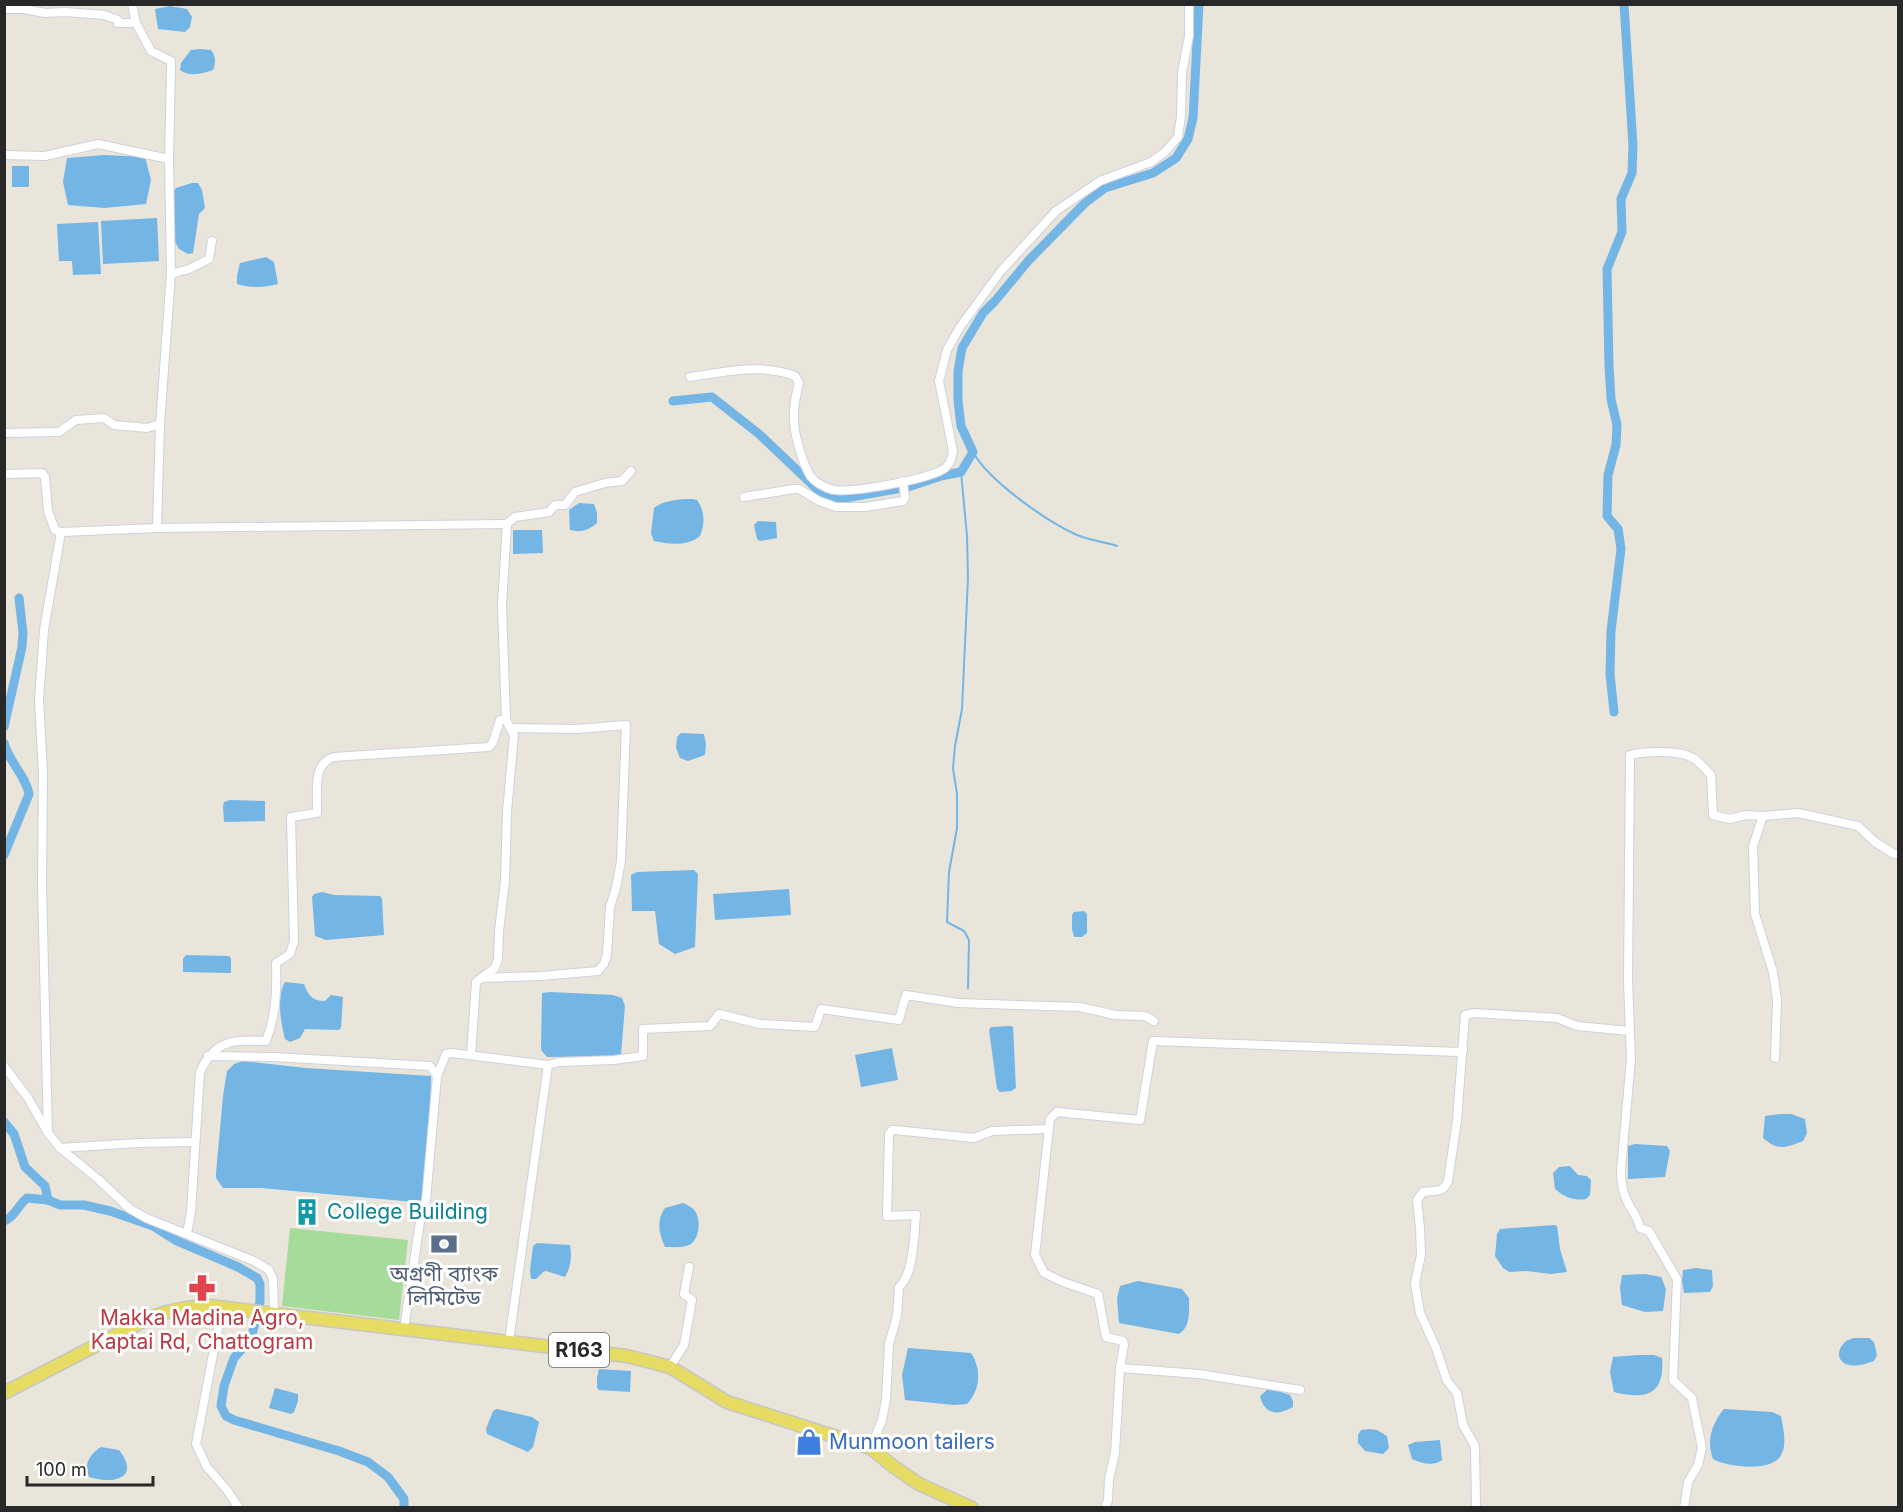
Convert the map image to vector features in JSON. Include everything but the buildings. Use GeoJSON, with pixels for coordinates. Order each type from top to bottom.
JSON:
{"type":"FeatureCollection","features":[{"type":"Feature","properties":{"kind":"main road","name":"R163"},"geometry":{"type":"LineString","coordinates":[[4,1393],[151,1317],[193,1306],[222,1307],[509,1341],[627,1356],[670,1367],[727,1402],[871,1448],[919,1484],[972,1508]]}},
{"type":"Feature","properties":{"kind":"street"},"geometry":{"type":"LineString","coordinates":[[132,4],[136,23],[151,51],[171,62],[169,159],[171,274],[160,424],[158,528]]}},
{"type":"Feature","properties":{"kind":"street"},"geometry":{"type":"LineString","coordinates":[[690,377],[753,368],[778,370],[795,376],[799,383],[794,421],[801,453],[811,477],[832,490],[849,491],[903,481],[944,469],[951,462],[953,451],[939,381],[947,350],[960,327],[1001,271],[1056,211],[1100,181],[1151,162],[1165,152],[1178,137],[1182,73],[1189,36],[1189,4]]}},
{"type":"Feature","properties":{"kind":"street"},"geometry":{"type":"LineString","coordinates":[[4,9],[104,15],[118,20],[118,23],[136,23]]}},
{"type":"Feature","properties":{"kind":"street"},"geometry":{"type":"LineString","coordinates":[[4,155],[45,156],[98,144],[169,159]]}},
{"type":"Feature","properties":{"kind":"street"},"geometry":{"type":"LineString","coordinates":[[171,274],[189,269],[209,259],[212,241]]}},
{"type":"Feature","properties":{"kind":"street"},"geometry":{"type":"LineString","coordinates":[[4,433],[59,432],[76,420],[104,418],[114,425],[147,428],[160,424]]}},
{"type":"Feature","properties":{"kind":"street"},"geometry":{"type":"LineString","coordinates":[[4,474],[42,473],[45,477],[48,511],[56,530],[61,532],[158,528],[507,524],[515,517],[549,512],[555,505],[565,505],[575,492],[605,483],[622,481],[631,471]]}},
{"type":"Feature","properties":{"kind":"street"},"geometry":{"type":"LineString","coordinates":[[744,497],[799,489],[819,501],[836,507],[865,507],[903,501],[905,498],[903,481]]}},
{"type":"Feature","properties":{"kind":"street"},"geometry":{"type":"LineString","coordinates":[[471,1055],[476,982],[495,968],[498,959],[505,881],[507,812],[514,735],[506,720],[502,605],[507,524]]}},
{"type":"Feature","properties":{"kind":"street"},"geometry":{"type":"LineString","coordinates":[[48,1133],[42,886],[43,773],[39,700],[44,630],[61,532]]}},
{"type":"Feature","properties":{"kind":"street"},"geometry":{"type":"LineString","coordinates":[[187,1233],[191,1212],[200,1072],[208,1056],[222,1045],[239,1040],[266,1041],[273,1023],[277,982],[276,963],[290,954],[294,940],[291,817],[317,813],[318,774],[323,761],[340,756],[489,747],[493,742],[500,720],[506,720]]}},
{"type":"Feature","properties":{"kind":"street"},"geometry":{"type":"LineString","coordinates":[[480,978],[598,971],[604,964],[607,954],[610,907],[621,861],[626,725],[577,729],[511,728]]}},
{"type":"Feature","properties":{"kind":"street"},"geometry":{"type":"LineString","coordinates":[[1684,1508],[1688,1482],[1698,1465],[1702,1448],[1692,1398],[1673,1380],[1677,1279],[1649,1231],[1640,1228],[1637,1215],[1627,1202],[1621,1184],[1631,1059],[1628,937],[1630,755],[1651,752],[1671,753],[1693,758],[1711,775],[1713,815],[1729,819],[1746,815],[1798,813],[1858,826],[1875,842],[1894,854],[1899,854]]}},
{"type":"Feature","properties":{"kind":"street"},"geometry":{"type":"LineString","coordinates":[[1763,816],[1753,846],[1755,914],[1773,972],[1777,1000],[1775,1058]]}},
{"type":"Feature","properties":{"kind":"street"},"geometry":{"type":"LineString","coordinates":[[404,1329],[420,1222],[426,1200],[437,1076],[446,1054],[548,1065],[559,1062],[614,1060],[643,1056],[643,1029],[710,1026],[719,1014],[760,1024],[815,1027],[821,1009],[899,1020],[906,995],[958,1003],[1080,1007],[1115,1014],[1145,1016],[1154,1021]]}},
{"type":"Feature","properties":{"kind":"street"},"geometry":{"type":"LineString","coordinates":[[1476,1508],[1474,1446],[1464,1425],[1457,1393],[1447,1381],[1436,1348],[1420,1313],[1415,1283],[1421,1255],[1417,1200],[1423,1192],[1440,1191],[1445,1188],[1448,1181],[1457,1120],[1466,1015],[1557,1018],[1577,1026],[1629,1031]]}},
{"type":"Feature","properties":{"kind":"street"},"geometry":{"type":"LineString","coordinates":[[1105,1508],[1115,1453],[1120,1368],[1124,1345],[1123,1341],[1106,1337],[1098,1294],[1044,1273],[1035,1255],[1050,1119],[1057,1112],[1140,1120],[1153,1041],[1459,1052],[1463,1050]]}},
{"type":"Feature","properties":{"kind":"street"},"geometry":{"type":"LineString","coordinates":[[208,1056],[234,1055],[417,1064],[430,1066],[437,1076]]}},
{"type":"Feature","properties":{"kind":"street"},"geometry":{"type":"LineString","coordinates":[[509,1341],[548,1065]]}},
{"type":"Feature","properties":{"kind":"street"},"geometry":{"type":"LineString","coordinates":[[4,1066],[60,1148],[130,1209],[146,1218],[254,1261],[269,1270],[273,1279],[273,1314]]}},
{"type":"Feature","properties":{"kind":"street"},"geometry":{"type":"LineString","coordinates":[[871,1448],[882,1420],[886,1400],[889,1344],[897,1316],[899,1287],[904,1282],[913,1252],[916,1215],[887,1216],[889,1134],[895,1130],[974,1137],[992,1131],[1048,1129]]}},
{"type":"Feature","properties":{"kind":"street"},"geometry":{"type":"LineString","coordinates":[[60,1148],[195,1142]]}},
{"type":"Feature","properties":{"kind":"street"},"geometry":{"type":"LineString","coordinates":[[670,1367],[684,1345],[692,1300],[684,1294],[689,1267]]}},
{"type":"Feature","properties":{"kind":"street"},"geometry":{"type":"LineString","coordinates":[[222,1307],[196,1444],[207,1467],[239,1508]]}},
{"type":"Feature","properties":{"kind":"street"},"geometry":{"type":"LineString","coordinates":[[1120,1368],[1199,1374],[1300,1390]]}},
{"type":"Feature","properties":{"kind":"green space"},"geometry":{"type":"Polygon","coordinates":[[[290,1228],[408,1240],[399,1320],[282,1306],[290,1228]]]}},
{"type":"Feature","properties":{"kind":"water"},"geometry":{"type":"Polygon","coordinates":[[[170,6],[187,9],[192,17],[190,27],[185,32],[158,29],[155,9],[170,6]]]}},
{"type":"Feature","properties":{"kind":"water"},"geometry":{"type":"Polygon","coordinates":[[[191,50],[211,50],[213,53],[215,65],[213,70],[192,74],[180,70],[181,63],[191,50]]]}},
{"type":"Feature","properties":{"kind":"water"},"geometry":{"type":"Polygon","coordinates":[[[104,155],[145,157],[151,180],[146,204],[105,208],[68,205],[63,182],[67,158],[104,155]]]}},
{"type":"Feature","properties":{"kind":"water"},"geometry":{"type":"Polygon","coordinates":[[[12,166],[29,166],[29,187],[12,187],[12,166]]]}},
{"type":"Feature","properties":{"kind":"water"},"geometry":{"type":"Polygon","coordinates":[[[198,183],[202,190],[205,208],[199,214],[193,253],[188,254],[179,249],[175,242],[172,193],[176,188],[198,183]]]}},
{"type":"Feature","properties":{"kind":"water"},"geometry":{"type":"Polygon","coordinates":[[[157,218],[159,261],[103,264],[101,221],[157,218]]]}},
{"type":"Feature","properties":{"kind":"water"},"geometry":{"type":"Polygon","coordinates":[[[98,222],[101,274],[73,275],[72,261],[59,261],[57,224],[98,222]]]}},
{"type":"Feature","properties":{"kind":"water"},"geometry":{"type":"Polygon","coordinates":[[[266,257],[274,262],[278,284],[258,287],[237,284],[240,263],[266,257]]]}},
{"type":"Feature","properties":{"kind":"water"},"geometry":{"type":"Polygon","coordinates":[[[697,500],[703,513],[703,527],[700,536],[684,543],[654,541],[651,533],[654,508],[667,502],[697,500]]]}},
{"type":"Feature","properties":{"kind":"water"},"geometry":{"type":"Polygon","coordinates":[[[579,503],[594,504],[597,523],[585,530],[570,530],[569,510],[579,503]]]}},
{"type":"Feature","properties":{"kind":"water"},"geometry":{"type":"Polygon","coordinates":[[[758,521],[776,522],[777,538],[760,541],[757,539],[754,525],[758,521]]]}},
{"type":"Feature","properties":{"kind":"water"},"geometry":{"type":"Polygon","coordinates":[[[513,530],[542,530],[543,553],[513,554],[513,530]]]}},
{"type":"Feature","properties":{"kind":"water"},"geometry":{"type":"Polygon","coordinates":[[[681,733],[704,734],[705,755],[688,761],[680,758],[676,748],[677,737],[681,733]]]}},
{"type":"Feature","properties":{"kind":"water"},"geometry":{"type":"Polygon","coordinates":[[[230,800],[265,801],[265,821],[224,822],[224,802],[230,800]]]}},
{"type":"Feature","properties":{"kind":"water"},"geometry":{"type":"Polygon","coordinates":[[[694,870],[698,874],[695,947],[675,954],[659,944],[655,911],[632,911],[631,875],[637,872],[694,870]]]}},
{"type":"Feature","properties":{"kind":"water"},"geometry":{"type":"Polygon","coordinates":[[[789,889],[791,915],[715,920],[713,894],[789,889]]]}},
{"type":"Feature","properties":{"kind":"water"},"geometry":{"type":"Polygon","coordinates":[[[322,892],[334,895],[380,896],[384,935],[326,940],[315,936],[312,897],[322,892]]]}},
{"type":"Feature","properties":{"kind":"water"},"geometry":{"type":"Polygon","coordinates":[[[1084,911],[1087,914],[1087,933],[1082,937],[1074,937],[1072,915],[1074,912],[1084,911]]]}},
{"type":"Feature","properties":{"kind":"water"},"geometry":{"type":"Polygon","coordinates":[[[186,955],[229,956],[231,973],[183,972],[183,959],[186,955]]]}},
{"type":"Feature","properties":{"kind":"water"},"geometry":{"type":"Polygon","coordinates":[[[285,982],[304,984],[309,994],[317,1000],[325,1001],[331,995],[343,997],[341,1028],[339,1030],[305,1029],[300,1038],[290,1042],[285,1039],[280,1002],[285,982]]]}},
{"type":"Feature","properties":{"kind":"water"},"geometry":{"type":"Polygon","coordinates":[[[542,993],[613,995],[622,998],[625,1006],[621,1054],[618,1056],[547,1057],[541,1050],[542,993]]]}},
{"type":"Feature","properties":{"kind":"water"},"geometry":{"type":"Polygon","coordinates":[[[991,1027],[1013,1027],[1016,1088],[1000,1092],[997,1089],[989,1030],[991,1027]]]}},
{"type":"Feature","properties":{"kind":"water"},"geometry":{"type":"Polygon","coordinates":[[[892,1048],[898,1080],[861,1087],[855,1055],[892,1048]]]}},
{"type":"Feature","properties":{"kind":"water"},"geometry":{"type":"Polygon","coordinates":[[[243,1061],[306,1068],[431,1076],[430,1135],[422,1200],[414,1202],[261,1188],[223,1188],[216,1178],[216,1173],[223,1096],[227,1071],[234,1064],[243,1061]]]}},
{"type":"Feature","properties":{"kind":"water"},"geometry":{"type":"Polygon","coordinates":[[[1791,1114],[1805,1119],[1807,1133],[1803,1141],[1778,1147],[1763,1138],[1765,1116],[1791,1114]]]}},
{"type":"Feature","properties":{"kind":"water"},"geometry":{"type":"Polygon","coordinates":[[[1635,1144],[1667,1146],[1670,1151],[1665,1177],[1628,1179],[1628,1146],[1635,1144]]]}},
{"type":"Feature","properties":{"kind":"water"},"geometry":{"type":"Polygon","coordinates":[[[1570,1166],[1578,1175],[1587,1176],[1591,1180],[1590,1195],[1586,1199],[1569,1198],[1555,1189],[1553,1173],[1559,1167],[1570,1166]]]}},
{"type":"Feature","properties":{"kind":"water"},"geometry":{"type":"Polygon","coordinates":[[[683,1203],[692,1208],[697,1215],[699,1224],[695,1239],[689,1245],[665,1247],[659,1227],[662,1213],[665,1208],[683,1203]]]}},
{"type":"Feature","properties":{"kind":"water"},"geometry":{"type":"Polygon","coordinates":[[[1557,1226],[1560,1249],[1567,1272],[1551,1274],[1526,1271],[1509,1272],[1503,1268],[1495,1256],[1497,1234],[1500,1229],[1557,1226]]]}},
{"type":"Feature","properties":{"kind":"water"},"geometry":{"type":"Polygon","coordinates":[[[537,1243],[570,1245],[569,1269],[565,1277],[546,1271],[536,1279],[531,1279],[533,1246],[537,1243]]]}},
{"type":"Feature","properties":{"kind":"water"},"geometry":{"type":"Polygon","coordinates":[[[1696,1268],[1712,1270],[1713,1286],[1710,1292],[1684,1293],[1683,1270],[1696,1268]]]}},
{"type":"Feature","properties":{"kind":"water"},"geometry":{"type":"Polygon","coordinates":[[[1645,1274],[1661,1277],[1666,1289],[1663,1311],[1645,1312],[1622,1305],[1620,1288],[1622,1275],[1645,1274]]]}},
{"type":"Feature","properties":{"kind":"water"},"geometry":{"type":"Polygon","coordinates":[[[1138,1281],[1182,1289],[1189,1298],[1188,1318],[1183,1331],[1179,1334],[1119,1323],[1117,1298],[1120,1286],[1138,1281]]]}},
{"type":"Feature","properties":{"kind":"water"},"geometry":{"type":"Polygon","coordinates":[[[1854,1338],[1869,1338],[1874,1342],[1877,1355],[1874,1361],[1860,1365],[1843,1363],[1839,1352],[1847,1341],[1854,1338]]]}},
{"type":"Feature","properties":{"kind":"water"},"geometry":{"type":"Polygon","coordinates":[[[908,1348],[971,1353],[977,1366],[978,1380],[975,1393],[967,1404],[954,1405],[905,1400],[902,1375],[908,1348]]]}},
{"type":"Feature","properties":{"kind":"water"},"geometry":{"type":"Polygon","coordinates":[[[1654,1355],[1662,1358],[1662,1370],[1657,1387],[1644,1395],[1614,1392],[1610,1372],[1613,1357],[1654,1355]]]}},
{"type":"Feature","properties":{"kind":"water"},"geometry":{"type":"Polygon","coordinates":[[[599,1369],[631,1371],[630,1392],[599,1390],[597,1378],[599,1369]]]}},
{"type":"Feature","properties":{"kind":"water"},"geometry":{"type":"Polygon","coordinates":[[[275,1388],[298,1394],[294,1412],[291,1414],[269,1408],[275,1388]]]}},
{"type":"Feature","properties":{"kind":"water"},"geometry":{"type":"Polygon","coordinates":[[[1267,1390],[1290,1395],[1293,1407],[1282,1412],[1268,1410],[1260,1396],[1267,1390]]]}},
{"type":"Feature","properties":{"kind":"water"},"geometry":{"type":"Polygon","coordinates":[[[497,1409],[532,1417],[539,1422],[533,1447],[528,1452],[487,1434],[486,1429],[493,1411],[497,1409]]]}},
{"type":"Feature","properties":{"kind":"water"},"geometry":{"type":"Polygon","coordinates":[[[1724,1409],[1772,1412],[1781,1416],[1784,1442],[1780,1457],[1766,1465],[1747,1467],[1713,1459],[1710,1446],[1711,1432],[1724,1409]]]}},
{"type":"Feature","properties":{"kind":"water"},"geometry":{"type":"Polygon","coordinates":[[[1370,1429],[1387,1436],[1389,1448],[1383,1454],[1365,1451],[1358,1443],[1361,1430],[1370,1429]]]}},
{"type":"Feature","properties":{"kind":"water"},"geometry":{"type":"Polygon","coordinates":[[[1440,1440],[1442,1460],[1431,1464],[1412,1459],[1408,1445],[1415,1442],[1440,1440]]]}},
{"type":"Feature","properties":{"kind":"water"},"geometry":{"type":"Polygon","coordinates":[[[101,1447],[119,1450],[127,1467],[122,1477],[107,1480],[89,1477],[87,1464],[101,1447]]]}},
{"type":"Feature","properties":{"kind":"waterway"},"geometry":{"type":"LineString","coordinates":[[673,401],[712,397],[759,434],[819,491],[839,499],[908,487],[961,472],[973,452],[961,426],[958,401],[958,371],[962,348],[983,313],[1029,260],[1085,203],[1105,188],[1153,173],[1176,158],[1188,139],[1193,118],[1199,4]]}},
{"type":"Feature","properties":{"kind":"waterway"},"geometry":{"type":"LineString","coordinates":[[1614,712],[1610,674],[1611,631],[1621,549],[1618,529],[1607,516],[1608,475],[1616,445],[1617,425],[1611,399],[1607,269],[1622,232],[1621,199],[1632,173],[1633,146],[1624,4]]}},
{"type":"Feature","properties":{"kind":"waterway"},"geometry":{"type":"LineString","coordinates":[[973,452],[1005,487],[1050,520],[1077,535],[1117,546]]}},
{"type":"Feature","properties":{"kind":"waterway"},"geometry":{"type":"LineString","coordinates":[[961,472],[968,578],[962,709],[953,768],[957,794],[957,828],[949,872],[947,922],[964,931],[969,940],[968,988]]}},
{"type":"Feature","properties":{"kind":"waterway"},"geometry":{"type":"LineString","coordinates":[[4,727],[22,647],[23,633],[19,598]]}},
{"type":"Feature","properties":{"kind":"waterway"},"geometry":{"type":"LineString","coordinates":[[4,743],[25,781],[29,794],[4,855]]}},
{"type":"Feature","properties":{"kind":"waterway"},"geometry":{"type":"LineString","coordinates":[[4,1122],[14,1134],[25,1167],[45,1186],[48,1200],[60,1205],[84,1205],[110,1211],[153,1226],[175,1240],[238,1267],[257,1278],[260,1284],[260,1302],[252,1335],[234,1358],[224,1386],[221,1406],[226,1416],[368,1462],[388,1477],[404,1499],[404,1508]]}},
{"type":"Feature","properties":{"kind":"waterway"},"geometry":{"type":"LineString","coordinates":[[4,1221],[11,1217],[27,1198],[48,1200]]}},
{"type":"Feature","properties":{"kind":"place","name":"College Building"},"geometry":{"type":"Point","coordinates":[307,1212]}},
{"type":"Feature","properties":{"kind":"place","name":"অগ্রণী ব্যাংক লিমিটেড"},"geometry":{"type":"Point","coordinates":[444,1244]}},
{"type":"Feature","properties":{"kind":"place","name":"Makka Madina Agro, Kaptai Rd, Chattogram"},"geometry":{"type":"Point","coordinates":[202,1288]}},
{"type":"Feature","properties":{"kind":"place","name":"Munmoon tailers"},"geometry":{"type":"Point","coordinates":[809,1442]}}]}
